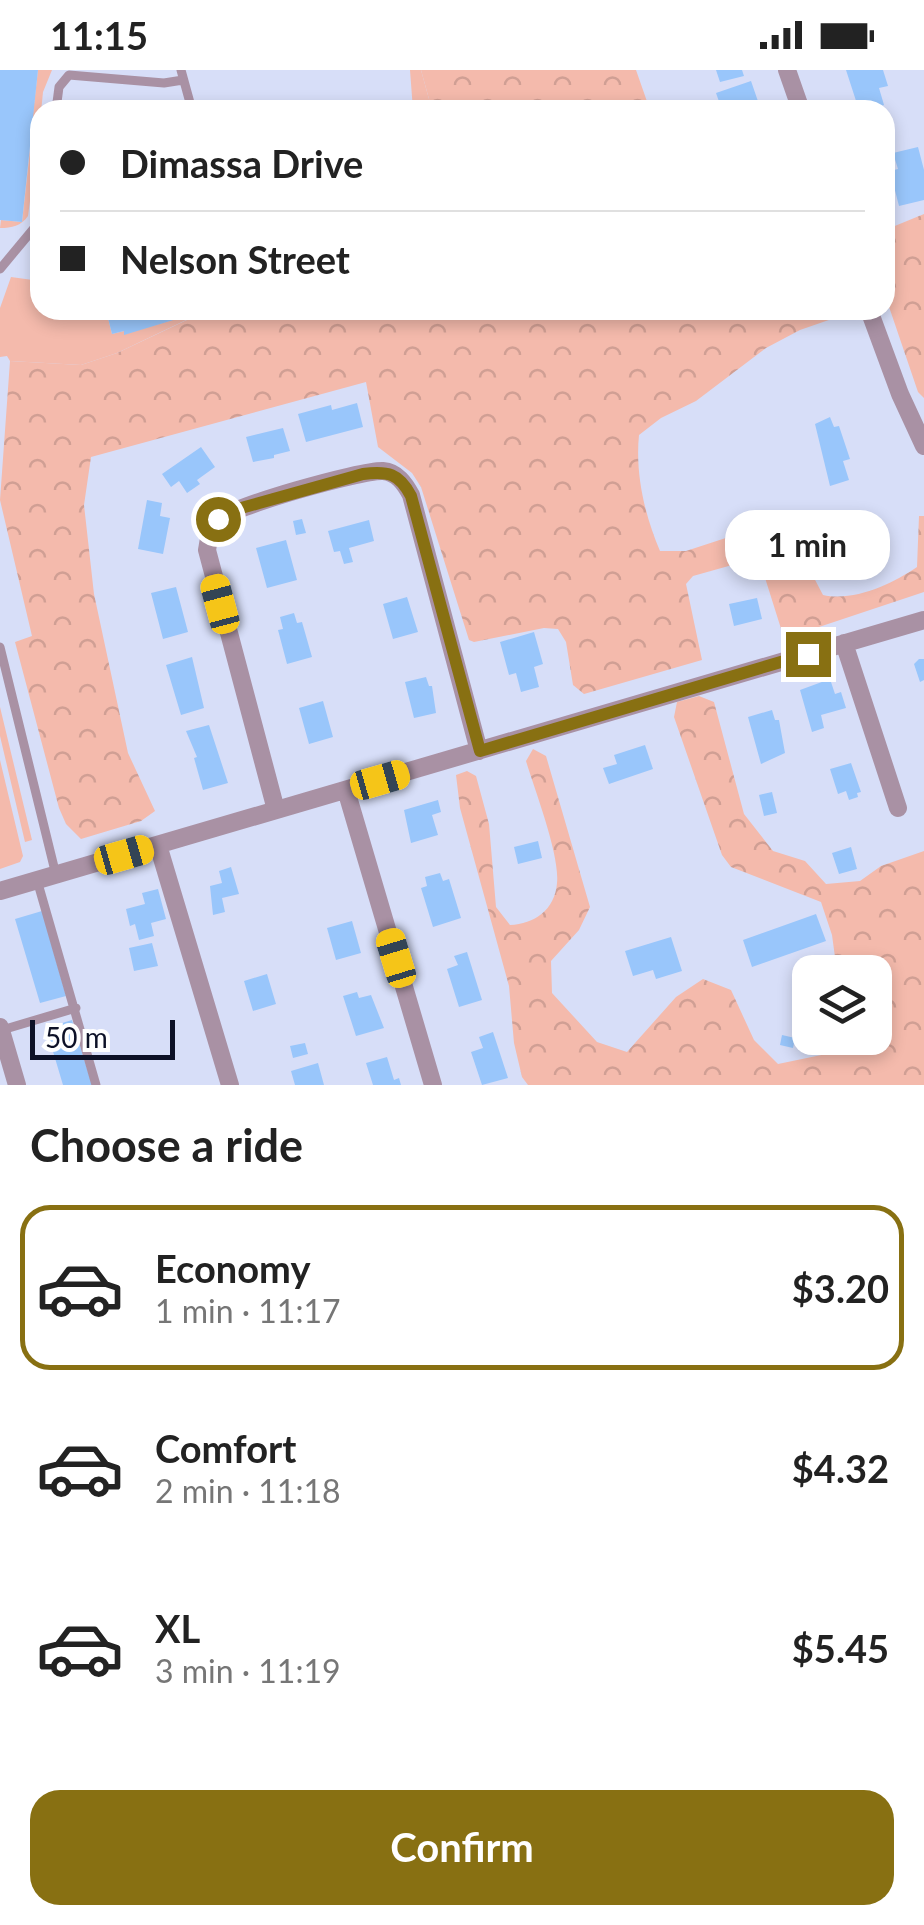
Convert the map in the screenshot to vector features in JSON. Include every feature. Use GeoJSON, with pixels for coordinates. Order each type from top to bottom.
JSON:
{"type":"FeatureCollection","features":[{"type":"Feature","properties":{"kind":"street"},"geometry":{"type":"LineString","coordinates":[[787,70],[798,100]]}},
{"type":"Feature","properties":{"kind":"street"},"geometry":{"type":"LineString","coordinates":[[874,320],[924,446]]}},
{"type":"Feature","properties":{"kind":"street"},"geometry":{"type":"LineString","coordinates":[[276,810],[207,550],[218,519],[246,506],[363,474],[396,474],[411,496],[480,751]]}},
{"type":"Feature","properties":{"kind":"street"},"geometry":{"type":"LineString","coordinates":[[0,892],[924,620]]}},
{"type":"Feature","properties":{"kind":"street"},"geometry":{"type":"LineString","coordinates":[[844,644],[898,808]]}},
{"type":"Feature","properties":{"kind":"street"},"geometry":{"type":"LineString","coordinates":[[346,790],[433,1085]]}},
{"type":"Feature","properties":{"kind":"street"},"geometry":{"type":"LineString","coordinates":[[158,845],[230,1085]]}},
{"type":"Feature","properties":{"kind":"street"},"geometry":{"type":"LineString","coordinates":[[0,1028],[17,1085]]}},
{"type":"Feature","properties":{"kind":"lane"},"geometry":{"type":"LineString","coordinates":[[57,100],[59,87],[68,75],[164,83],[182,75],[189,100]]}},
{"type":"Feature","properties":{"kind":"lane"},"geometry":{"type":"LineString","coordinates":[[0,269],[30,234]]}},
{"type":"Feature","properties":{"kind":"lane"},"geometry":{"type":"LineString","coordinates":[[0,646],[46,878],[96,1085]]}},
{"type":"Feature","properties":{"kind":"lane"},"geometry":{"type":"LineString","coordinates":[[0,1028],[76,1008]]}},
{"type":"Feature","properties":{"kind":"green space"},"geometry":{"type":"Polygon","coordinates":[[[38,70],[52,70],[42,100],[35,100],[38,70]]]}},
{"type":"Feature","properties":{"kind":"green space"},"geometry":{"type":"Polygon","coordinates":[[[410,70],[421,70],[429,100],[412,100],[410,70]]]}},
{"type":"Feature","properties":{"kind":"green space"},"geometry":{"type":"Polygon","coordinates":[[[421,70],[636,70],[646,100],[429,100],[421,70]]]}},
{"type":"Feature","properties":{"kind":"green space"},"geometry":{"type":"Polygon","coordinates":[[[30,150],[28,216],[22,222],[30,150]]]}},
{"type":"Feature","properties":{"kind":"green space"},"geometry":{"type":"Polygon","coordinates":[[[924,214],[924,398],[918,392],[894,320],[895,226],[924,214]]]}},
{"type":"Feature","properties":{"kind":"green space"},"geometry":{"type":"Polygon","coordinates":[[[1,220],[22,222],[0,228],[1,220]]]}},
{"type":"Feature","properties":{"kind":"green space"},"geometry":{"type":"Polygon","coordinates":[[[11,277],[30,280],[30,320],[108,320],[112,334],[125,334],[172,320],[186,320],[117,353],[81,365],[10,361],[7,356],[0,357],[0,308],[11,277]]]}},
{"type":"Feature","properties":{"kind":"green space"},"geometry":{"type":"Polygon","coordinates":[[[187,320],[829,320],[766,348],[696,401],[661,418],[639,435],[638,465],[650,524],[660,551],[686,551],[805,512],[812,574],[823,595],[835,597],[872,590],[917,567],[919,516],[924,516],[924,592],[798,634],[783,635],[760,562],[750,560],[693,576],[686,584],[702,660],[584,694],[573,685],[566,642],[558,629],[469,640],[421,487],[412,473],[378,447],[366,382],[91,457],[84,505],[94,594],[128,753],[155,811],[141,821],[81,839],[66,824],[59,808],[15,642],[32,636],[0,500],[10,361],[81,365],[117,353],[187,320]]]}},
{"type":"Feature","properties":{"kind":"green space"},"geometry":{"type":"Polygon","coordinates":[[[699,696],[714,702],[744,814],[773,851],[805,861],[826,884],[860,881],[881,866],[924,851],[924,1085],[528,1085],[522,1077],[514,1043],[509,986],[460,808],[456,775],[467,771],[476,776],[489,824],[496,907],[510,925],[527,922],[548,908],[557,883],[551,840],[526,761],[533,749],[546,756],[590,907],[579,930],[551,961],[552,993],[597,1042],[627,1052],[676,997],[703,979],[731,990],[754,1040],[778,1064],[821,1055],[892,1055],[892,955],[835,955],[821,902],[731,867],[722,855],[674,717],[677,702],[699,696]]]}},
{"type":"Feature","properties":{"kind":"green space"},"geometry":{"type":"Polygon","coordinates":[[[0,707],[32,840],[25,842],[0,736],[0,707]]]}},
{"type":"Feature","properties":{"kind":"green space"},"geometry":{"type":"Polygon","coordinates":[[[0,760],[23,856],[20,862],[0,869],[0,760]]]}},
{"type":"Feature","properties":{"kind":"building"},"geometry":{"type":"Polygon","coordinates":[[[0,70],[38,70],[35,100],[30,100],[30,146],[22,222],[0,220],[0,70]]]}},
{"type":"Feature","properties":{"kind":"building"},"geometry":{"type":"Polygon","coordinates":[[[716,70],[742,70],[744,76],[720,82],[716,70]]]}},
{"type":"Feature","properties":{"kind":"building"},"geometry":{"type":"Polygon","coordinates":[[[846,70],[883,70],[888,86],[879,88],[883,100],[856,100],[846,70]]]}},
{"type":"Feature","properties":{"kind":"building"},"geometry":{"type":"Polygon","coordinates":[[[751,81],[758,100],[718,100],[716,93],[751,81]]]}},
{"type":"Feature","properties":{"kind":"building"},"geometry":{"type":"Polygon","coordinates":[[[918,147],[924,170],[924,200],[899,206],[895,153],[918,147]]]}},
{"type":"Feature","properties":{"kind":"building"},"geometry":{"type":"Polygon","coordinates":[[[108,320],[173,320],[124,335],[124,331],[112,334],[108,320]]]}},
{"type":"Feature","properties":{"kind":"building"},"geometry":{"type":"Polygon","coordinates":[[[357,403],[363,427],[306,442],[298,414],[357,403]]]}},
{"type":"Feature","properties":{"kind":"building"},"geometry":{"type":"Polygon","coordinates":[[[830,417],[834,427],[839,426],[850,459],[843,461],[849,480],[830,486],[815,424],[830,417]]]}},
{"type":"Feature","properties":{"kind":"building"},"geometry":{"type":"Polygon","coordinates":[[[283,428],[290,451],[253,462],[246,437],[283,428]]]}},
{"type":"Feature","properties":{"kind":"building"},"geometry":{"type":"Polygon","coordinates":[[[201,447],[215,467],[187,493],[179,481],[171,487],[162,474],[201,447]]]}},
{"type":"Feature","properties":{"kind":"building"},"geometry":{"type":"Polygon","coordinates":[[[147,500],[162,503],[160,516],[170,518],[163,554],[138,549],[147,500]]]}},
{"type":"Feature","properties":{"kind":"building"},"geometry":{"type":"Polygon","coordinates":[[[302,519],[306,533],[296,535],[293,521],[302,519]]]}},
{"type":"Feature","properties":{"kind":"building"},"geometry":{"type":"Polygon","coordinates":[[[369,520],[374,541],[349,548],[353,562],[344,564],[340,551],[334,552],[328,531],[369,520]]]}},
{"type":"Feature","properties":{"kind":"building"},"geometry":{"type":"Polygon","coordinates":[[[286,540],[297,580],[267,588],[256,548],[286,540]]]}},
{"type":"Feature","properties":{"kind":"building"},"geometry":{"type":"Polygon","coordinates":[[[176,587],[188,632],[163,639],[151,593],[176,587]]]}},
{"type":"Feature","properties":{"kind":"building"},"geometry":{"type":"Polygon","coordinates":[[[407,597],[418,632],[393,639],[383,604],[407,597]]]}},
{"type":"Feature","properties":{"kind":"building"},"geometry":{"type":"Polygon","coordinates":[[[757,598],[762,619],[734,626],[729,604],[757,598]]]}},
{"type":"Feature","properties":{"kind":"building"},"geometry":{"type":"Polygon","coordinates":[[[294,613],[297,623],[302,622],[312,657],[287,664],[278,630],[283,629],[280,617],[294,613]]]}},
{"type":"Feature","properties":{"kind":"building"},"geometry":{"type":"Polygon","coordinates":[[[534,632],[543,664],[534,667],[539,687],[521,692],[516,673],[509,675],[500,642],[534,632]]]}},
{"type":"Feature","properties":{"kind":"building"},"geometry":{"type":"Polygon","coordinates":[[[192,657],[204,708],[181,715],[166,665],[192,657]]]}},
{"type":"Feature","properties":{"kind":"building"},"geometry":{"type":"Polygon","coordinates":[[[924,659],[924,680],[920,682],[914,664],[924,659]]]}},
{"type":"Feature","properties":{"kind":"building"},"geometry":{"type":"Polygon","coordinates":[[[426,677],[432,686],[436,713],[414,718],[405,682],[426,677]]]}},
{"type":"Feature","properties":{"kind":"building"},"geometry":{"type":"Polygon","coordinates":[[[830,679],[835,694],[841,692],[846,708],[821,715],[824,728],[812,732],[800,690],[830,679]]]}},
{"type":"Feature","properties":{"kind":"building"},"geometry":{"type":"Polygon","coordinates":[[[323,701],[333,737],[309,744],[299,708],[323,701]]]}},
{"type":"Feature","properties":{"kind":"building"},"geometry":{"type":"Polygon","coordinates":[[[772,710],[775,720],[779,720],[785,753],[761,764],[748,717],[772,710]]]}},
{"type":"Feature","properties":{"kind":"building"},"geometry":{"type":"Polygon","coordinates":[[[209,725],[228,783],[203,790],[194,758],[197,757],[186,731],[209,725]]]}},
{"type":"Feature","properties":{"kind":"building"},"geometry":{"type":"Polygon","coordinates":[[[645,745],[653,769],[609,784],[603,768],[617,764],[614,755],[645,745]]]}},
{"type":"Feature","properties":{"kind":"building"},"geometry":{"type":"Polygon","coordinates":[[[851,763],[861,792],[849,800],[846,791],[838,794],[830,769],[851,763]]]}},
{"type":"Feature","properties":{"kind":"building"},"geometry":{"type":"Polygon","coordinates":[[[772,792],[777,813],[764,816],[759,795],[772,792]]]}},
{"type":"Feature","properties":{"kind":"building"},"geometry":{"type":"Polygon","coordinates":[[[438,800],[441,812],[432,815],[438,835],[411,843],[404,810],[438,800]]]}},
{"type":"Feature","properties":{"kind":"building"},"geometry":{"type":"Polygon","coordinates":[[[538,841],[542,858],[518,864],[514,847],[538,841]]]}},
{"type":"Feature","properties":{"kind":"building"},"geometry":{"type":"Polygon","coordinates":[[[851,847],[857,869],[839,874],[832,853],[851,847]]]}},
{"type":"Feature","properties":{"kind":"building"},"geometry":{"type":"Polygon","coordinates":[[[231,867],[239,894],[222,898],[225,912],[213,915],[210,886],[222,883],[219,871],[231,867]]]}},
{"type":"Feature","properties":{"kind":"building"},"geometry":{"type":"Polygon","coordinates":[[[440,873],[443,881],[449,879],[461,918],[433,927],[421,888],[427,886],[425,877],[440,873]]]}},
{"type":"Feature","properties":{"kind":"building"},"geometry":{"type":"Polygon","coordinates":[[[158,889],[166,919],[151,923],[154,936],[139,940],[126,909],[145,904],[142,893],[158,889]]]}},
{"type":"Feature","properties":{"kind":"building"},"geometry":{"type":"Polygon","coordinates":[[[42,911],[66,996],[40,1003],[15,919],[42,911]]]}},
{"type":"Feature","properties":{"kind":"building"},"geometry":{"type":"Polygon","coordinates":[[[816,914],[826,941],[752,967],[743,940],[816,914]]]}},
{"type":"Feature","properties":{"kind":"building"},"geometry":{"type":"Polygon","coordinates":[[[352,921],[361,953],[336,960],[327,928],[352,921]]]}},
{"type":"Feature","properties":{"kind":"building"},"geometry":{"type":"Polygon","coordinates":[[[671,937],[682,971],[656,979],[653,970],[633,976],[625,951],[671,937]]]}},
{"type":"Feature","properties":{"kind":"building"},"geometry":{"type":"Polygon","coordinates":[[[152,943],[158,966],[134,971],[129,948],[152,943]]]}},
{"type":"Feature","properties":{"kind":"building"},"geometry":{"type":"Polygon","coordinates":[[[467,952],[482,1000],[459,1007],[447,969],[458,965],[454,956],[467,952]]]}},
{"type":"Feature","properties":{"kind":"building"},"geometry":{"type":"Polygon","coordinates":[[[267,974],[276,1004],[253,1011],[244,981],[267,974]]]}},
{"type":"Feature","properties":{"kind":"building"},"geometry":{"type":"Polygon","coordinates":[[[357,992],[359,998],[371,995],[384,1028],[356,1036],[343,996],[357,992]]]}},
{"type":"Feature","properties":{"kind":"building"},"geometry":{"type":"Polygon","coordinates":[[[72,1020],[92,1085],[63,1085],[46,1028],[72,1020]]]}},
{"type":"Feature","properties":{"kind":"building"},"geometry":{"type":"Polygon","coordinates":[[[493,1032],[508,1078],[482,1085],[471,1052],[483,1048],[479,1037],[493,1032]]]}},
{"type":"Feature","properties":{"kind":"building"},"geometry":{"type":"Polygon","coordinates":[[[782,1035],[792,1037],[792,1048],[780,1045],[782,1035]]]}},
{"type":"Feature","properties":{"kind":"building"},"geometry":{"type":"Polygon","coordinates":[[[305,1043],[308,1054],[293,1058],[290,1046],[305,1043]]]}},
{"type":"Feature","properties":{"kind":"building"},"geometry":{"type":"Polygon","coordinates":[[[387,1057],[394,1080],[399,1078],[401,1085],[373,1085],[366,1063],[387,1057]]]}},
{"type":"Feature","properties":{"kind":"building"},"geometry":{"type":"Polygon","coordinates":[[[318,1063],[324,1085],[295,1085],[291,1071],[318,1063]]]}},
{"type":"Feature","properties":{"kind":"route"},"geometry":{"type":"LineString","coordinates":[[218,519],[234,510],[363,474],[396,474],[411,496],[480,751],[808,654]]}}]}
